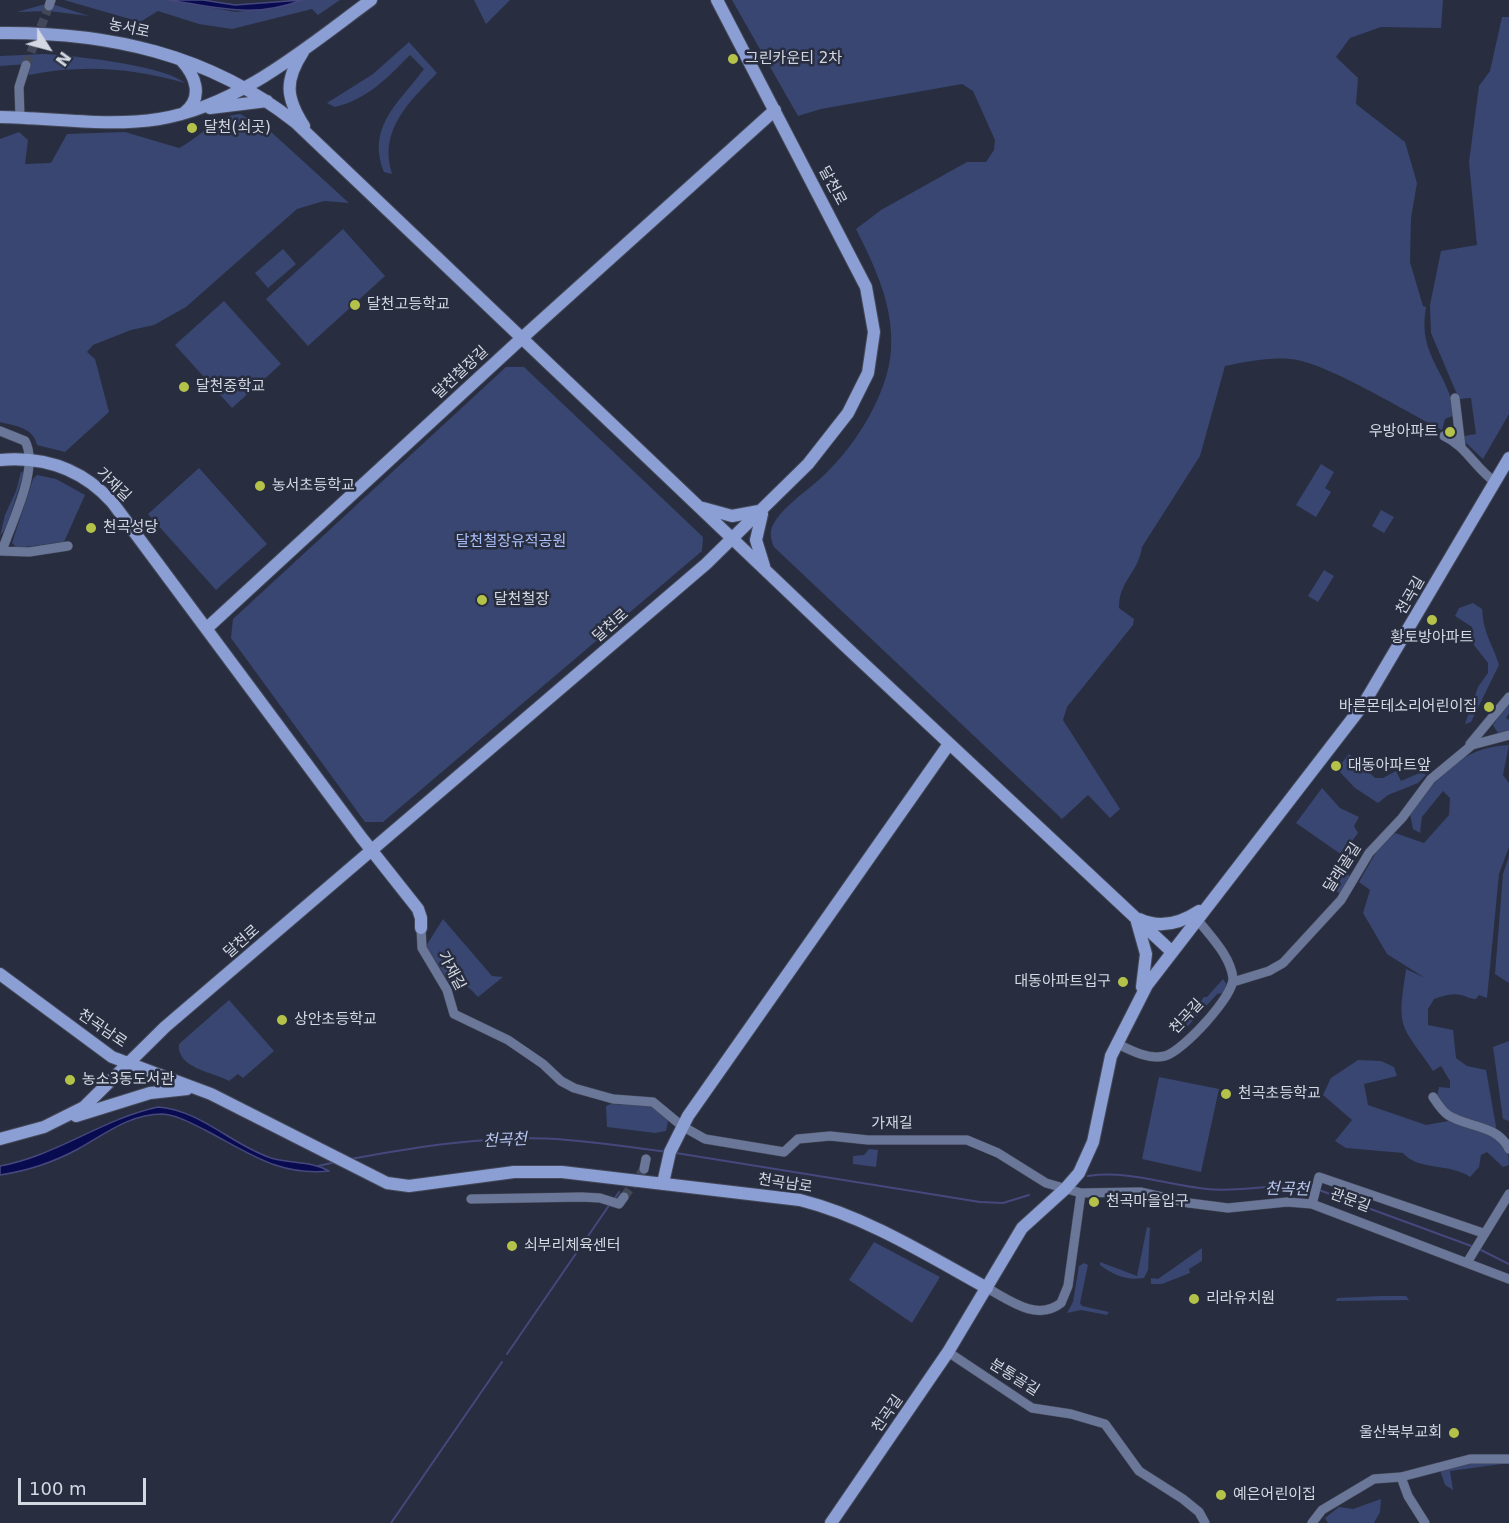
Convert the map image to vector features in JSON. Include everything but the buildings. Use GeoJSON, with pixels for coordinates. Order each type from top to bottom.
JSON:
{"type":"FeatureCollection","features":[{"type":"Feature","properties":{"kind":"street"},"geometry":{"type":"LineString","coordinates":[[0,117],[104,122],[157,119],[182,114],[245,87],[371,0]]}},
{"type":"Feature","properties":{"kind":"street","name":"달천로"},"geometry":{"type":"LineString","coordinates":[[61,1120],[88,1104],[127,1063],[733,539],[820,451],[848,413],[864,385],[874,347],[871,304],[860,272],[717,0]]}},
{"type":"Feature","properties":{"kind":"street","name":"농서로"},"geometry":{"type":"LineString","coordinates":[[0,33],[44,33],[98,38],[178,57],[245,87],[267,101],[310,135]]}},
{"type":"Feature","properties":{"kind":"street"},"geometry":{"type":"LineString","coordinates":[[307,46],[291,70],[288,82],[294,107],[310,135],[769,574],[1172,951]]}},
{"type":"Feature","properties":{"kind":"street"},"geometry":{"type":"LineString","coordinates":[[178,57],[193,76],[196,92],[192,105],[182,114]]}},
{"type":"Feature","properties":{"kind":"street"},"geometry":{"type":"LineString","coordinates":[[20,117],[18,87],[26,65]]}},
{"type":"Feature","properties":{"kind":"street"},"geometry":{"type":"LineString","coordinates":[[197,109],[267,101]]}},
{"type":"Feature","properties":{"kind":"street"},"geometry":{"type":"LineString","coordinates":[[522,338],[775,110]]}},
{"type":"Feature","properties":{"kind":"street","name":"달천철장길"},"geometry":{"type":"LineString","coordinates":[[207,628],[522,338]]}},
{"type":"Feature","properties":{"kind":"street"},"geometry":{"type":"LineString","coordinates":[[1455,398],[1461,447]]}},
{"type":"Feature","properties":{"kind":"street"},"geometry":{"type":"LineString","coordinates":[[0,431],[26,441],[30,459],[25,486],[1,551],[29,552],[68,546]]}},
{"type":"Feature","properties":{"kind":"street"},"geometry":{"type":"LineString","coordinates":[[1444,436],[1461,447],[1481,472],[1495,482]]}},
{"type":"Feature","properties":{"kind":"street","name":"천곡길"},"geometry":{"type":"LineString","coordinates":[[1138,998],[1207,905],[1363,705],[1509,458]]}},
{"type":"Feature","properties":{"kind":"street","name":"가재길"},"geometry":{"type":"LineString","coordinates":[[0,460],[30,459],[70,470],[105,494],[371,850],[418,909],[422,918],[422,948],[447,990],[454,1014],[514,1044],[567,1085],[613,1099],[653,1102],[682,1126],[705,1139],[782,1152],[786,1152],[798,1139],[831,1136],[868,1140],[967,1140],[998,1153],[1039,1179],[1065,1190]]}},
{"type":"Feature","properties":{"kind":"street"},"geometry":{"type":"LineString","coordinates":[[695,503],[710,511],[732,516],[749,514],[765,507]]}},
{"type":"Feature","properties":{"kind":"street"},"geometry":{"type":"LineString","coordinates":[[765,507],[757,524],[756,540],[758,554],[769,574]]}},
{"type":"Feature","properties":{"kind":"street","name":"달래골길"},"geometry":{"type":"LineString","coordinates":[[1233,982],[1276,968],[1312,935],[1341,900],[1369,853],[1402,818],[1431,779],[1465,749],[1509,697]]}},
{"type":"Feature","properties":{"kind":"street","name":"달래골길"},"geometry":{"type":"LineString","coordinates":[[1465,749],[1479,742],[1509,735]]}},
{"type":"Feature","properties":{"kind":"street"},"geometry":{"type":"LineString","coordinates":[[663,1184],[666,1166],[682,1126],[950,744]]}},
{"type":"Feature","properties":{"kind":"street"},"geometry":{"type":"LineString","coordinates":[[1134,916],[1150,923],[1166,924],[1191,916],[1207,905]]}},
{"type":"Feature","properties":{"kind":"street"},"geometry":{"type":"LineString","coordinates":[[1116,1043],[1138,998],[1147,964],[1142,933],[1134,916]]}},
{"type":"Feature","properties":{"kind":"street"},"geometry":{"type":"LineString","coordinates":[[1197,919],[1227,959],[1233,982]]}},
{"type":"Feature","properties":{"kind":"street","name":"천곡남로"},"geometry":{"type":"LineString","coordinates":[[0,974],[107,1054],[201,1090],[387,1183],[409,1186],[533,1172],[780,1197],[825,1206],[864,1222],[1030,1310],[1051,1309],[1061,1303],[1068,1286],[1082,1193]]}},
{"type":"Feature","properties":{"kind":"street","name":"천곡길"},"geometry":{"type":"LineString","coordinates":[[831,1523],[948,1352],[1022,1228],[1065,1190],[1079,1173],[1093,1142],[1106,1069],[1116,1043],[1156,1057],[1172,1053],[1204,1023],[1228,994],[1233,982]]}},
{"type":"Feature","properties":{"kind":"street"},"geometry":{"type":"LineString","coordinates":[[0,1139],[150,1093],[173,1089],[201,1090]]}},
{"type":"Feature","properties":{"kind":"street"},"geometry":{"type":"LineString","coordinates":[[1433,1096],[1447,1114],[1490,1130],[1503,1140],[1509,1149]]}},
{"type":"Feature","properties":{"kind":"street"},"geometry":{"type":"LineString","coordinates":[[1313,1202],[1319,1177],[1482,1235]]}},
{"type":"Feature","properties":{"kind":"street","name":"관문길"},"geometry":{"type":"LineString","coordinates":[[1065,1190],[1082,1193],[1140,1192],[1188,1203],[1228,1208],[1287,1202],[1313,1202],[1469,1258],[1509,1279]]}},
{"type":"Feature","properties":{"kind":"street"},"geometry":{"type":"LineString","coordinates":[[1469,1258],[1482,1235],[1504,1210],[1509,1194]]}},
{"type":"Feature","properties":{"kind":"street"},"geometry":{"type":"LineString","coordinates":[[471,1199],[582,1197],[600,1198],[619,1204],[624,1197]]}},
{"type":"Feature","properties":{"kind":"street","name":"분통골길"},"geometry":{"type":"LineString","coordinates":[[948,1352],[1032,1408],[1071,1414],[1104,1424],[1139,1472],[1189,1503],[1199,1512],[1205,1523]]}},
{"type":"Feature","properties":{"kind":"street"},"geometry":{"type":"LineString","coordinates":[[1312,1523],[1322,1510],[1374,1479],[1401,1477],[1470,1459],[1509,1459]]}},
{"type":"Feature","properties":{"kind":"street"},"geometry":{"type":"LineString","coordinates":[[1401,1477],[1408,1496],[1425,1523]]}},
{"type":"Feature","properties":{"kind":"green space"},"geometry":{"type":"Polygon","coordinates":[[[64,0],[168,0],[236,12],[283,6],[302,0],[340,0],[318,15],[312,9],[232,29],[199,24],[158,11],[140,22],[64,0]]]}},
{"type":"Feature","properties":{"kind":"green space"},"geometry":{"type":"Polygon","coordinates":[[[474,0],[510,0],[486,24],[474,0]]]}},
{"type":"Feature","properties":{"kind":"green space"},"geometry":{"type":"Polygon","coordinates":[[[732,0],[1443,0],[1441,28],[1381,27],[1350,38],[1336,57],[1358,78],[1356,104],[1405,142],[1417,183],[1411,218],[1410,262],[1423,306],[1426,307],[1424,324],[1429,351],[1446,386],[1455,415],[1445,419],[1442,430],[1344,378],[1305,362],[1274,359],[1225,366],[1200,456],[1142,547],[1137,564],[1122,590],[1119,608],[1134,619],[1133,625],[1067,707],[1063,720],[1120,809],[1110,818],[1088,795],[1062,819],[774,547],[771,530],[777,518],[822,477],[846,451],[876,402],[888,367],[891,334],[886,302],[876,272],[856,229],[881,210],[967,162],[986,162],[994,150],[995,140],[973,91],[962,84],[821,109],[798,116],[732,0]]]}},
{"type":"Feature","properties":{"kind":"green space"},"geometry":{"type":"Polygon","coordinates":[[[42,5],[55,5],[89,16],[49,11],[17,12],[42,5]]]}},
{"type":"Feature","properties":{"kind":"green space"},"geometry":{"type":"Polygon","coordinates":[[[1502,17],[1509,17],[1509,414],[1483,459],[1465,442],[1464,436],[1476,434],[1471,398],[1459,399],[1431,333],[1430,305],[1441,251],[1477,245],[1469,162],[1479,86],[1490,71],[1502,17]]]}},
{"type":"Feature","properties":{"kind":"green space"},"geometry":{"type":"Polygon","coordinates":[[[409,42],[437,73],[407,106],[393,131],[389,144],[392,174],[384,172],[380,156],[379,141],[382,128],[396,104],[424,69],[410,55],[385,79],[357,99],[335,107],[327,103],[373,74],[409,42]]]}},
{"type":"Feature","properties":{"kind":"green space"},"geometry":{"type":"Polygon","coordinates":[[[45,54],[139,66],[158,71],[185,83],[146,74],[107,69],[68,70],[29,75],[28,64],[0,66],[0,56],[45,54]]]}},
{"type":"Feature","properties":{"kind":"green space"},"geometry":{"type":"Polygon","coordinates":[[[240,114],[269,130],[349,203],[324,201],[297,209],[186,307],[154,325],[131,330],[93,345],[87,352],[95,359],[109,412],[65,452],[37,445],[32,434],[17,426],[0,422],[0,139],[19,132],[28,140],[25,164],[51,163],[67,134],[125,132],[179,148],[224,118],[240,114]]]}},
{"type":"Feature","properties":{"kind":"green space"},"geometry":{"type":"Polygon","coordinates":[[[343,229],[385,276],[308,346],[266,299],[343,229]]]}},
{"type":"Feature","properties":{"kind":"green space"},"geometry":{"type":"Polygon","coordinates":[[[283,249],[296,264],[268,288],[255,273],[283,249]]]}},
{"type":"Feature","properties":{"kind":"green space"},"geometry":{"type":"Polygon","coordinates":[[[224,301],[281,364],[232,408],[175,345],[224,301]]]}},
{"type":"Feature","properties":{"kind":"green space","name":"달천철장유적공원"},"geometry":{"type":"Polygon","coordinates":[[[506,367],[524,367],[703,537],[702,551],[383,822],[365,822],[231,638],[233,619],[506,367]]]}},
{"type":"Feature","properties":{"kind":"green space"},"geometry":{"type":"Polygon","coordinates":[[[1321,464],[1334,472],[1325,488],[1331,492],[1316,517],[1296,505],[1321,464]]]}},
{"type":"Feature","properties":{"kind":"green space"},"geometry":{"type":"Polygon","coordinates":[[[199,468],[267,544],[216,590],[148,514],[199,468]]]}},
{"type":"Feature","properties":{"kind":"green space"},"geometry":{"type":"Polygon","coordinates":[[[21,472],[24,473],[6,528],[0,536],[5,515],[16,491],[21,472]]]}},
{"type":"Feature","properties":{"kind":"green space"},"geometry":{"type":"Polygon","coordinates":[[[37,475],[56,479],[85,495],[64,542],[17,548],[12,543],[33,479],[37,475]]]}},
{"type":"Feature","properties":{"kind":"green space"},"geometry":{"type":"Polygon","coordinates":[[[1381,510],[1394,517],[1384,533],[1372,526],[1381,510]]]}},
{"type":"Feature","properties":{"kind":"green space"},"geometry":{"type":"Polygon","coordinates":[[[1324,570],[1334,576],[1318,602],[1308,596],[1324,570]]]}},
{"type":"Feature","properties":{"kind":"green space"},"geometry":{"type":"Polygon","coordinates":[[[1473,603],[1482,609],[1486,633],[1499,665],[1471,722],[1465,724],[1478,687],[1488,673],[1488,663],[1474,645],[1472,627],[1455,616],[1459,608],[1473,603]]]}},
{"type":"Feature","properties":{"kind":"green space"},"geometry":{"type":"Polygon","coordinates":[[[1509,703],[1509,713],[1506,718],[1509,720],[1509,730],[1498,733],[1493,725],[1509,703]]]}},
{"type":"Feature","properties":{"kind":"green space"},"geometry":{"type":"Polygon","coordinates":[[[1509,745],[1503,775],[1509,783],[1509,847],[1499,874],[1487,998],[1479,995],[1476,999],[1472,999],[1457,994],[1447,995],[1434,999],[1428,1009],[1428,1025],[1453,1030],[1456,1058],[1467,1066],[1486,1070],[1497,1132],[1448,1112],[1437,1096],[1439,1087],[1450,1088],[1450,1081],[1441,1066],[1433,1071],[1409,1036],[1402,1016],[1406,969],[1425,978],[1387,954],[1363,913],[1370,890],[1359,882],[1379,847],[1395,833],[1424,843],[1449,815],[1450,798],[1443,791],[1422,817],[1420,833],[1413,829],[1410,814],[1440,777],[1463,758],[1491,747],[1509,745]]]}},
{"type":"Feature","properties":{"kind":"green space"},"geometry":{"type":"Polygon","coordinates":[[[1349,754],[1375,778],[1383,778],[1396,771],[1401,781],[1422,772],[1426,775],[1418,783],[1388,795],[1378,803],[1355,788],[1337,769],[1349,754]]]}},
{"type":"Feature","properties":{"kind":"green space"},"geometry":{"type":"Polygon","coordinates":[[[1322,788],[1340,808],[1359,817],[1354,826],[1358,833],[1342,855],[1296,823],[1322,788]]]}},
{"type":"Feature","properties":{"kind":"green space"},"geometry":{"type":"Polygon","coordinates":[[[1509,856],[1509,983],[1495,974],[1503,874],[1509,856]]]}},
{"type":"Feature","properties":{"kind":"green space"},"geometry":{"type":"Polygon","coordinates":[[[1339,868],[1350,876],[1340,894],[1331,887],[1339,868]]]}},
{"type":"Feature","properties":{"kind":"green space"},"geometry":{"type":"Polygon","coordinates":[[[443,919],[492,976],[503,977],[478,997],[461,983],[449,982],[426,946],[443,919]]]}},
{"type":"Feature","properties":{"kind":"green space"},"geometry":{"type":"Polygon","coordinates":[[[1223,979],[1227,985],[1222,993],[1217,994],[1188,1026],[1185,1023],[1204,997],[1207,997],[1223,979]]]}},
{"type":"Feature","properties":{"kind":"green space"},"geometry":{"type":"Polygon","coordinates":[[[229,1000],[274,1051],[243,1078],[238,1074],[229,1081],[189,1064],[183,1059],[179,1044],[229,1000]]]}},
{"type":"Feature","properties":{"kind":"green space"},"geometry":{"type":"Polygon","coordinates":[[[1509,1041],[1509,1121],[1503,1119],[1493,1047],[1509,1041]]]}},
{"type":"Feature","properties":{"kind":"green space"},"geometry":{"type":"Polygon","coordinates":[[[1358,1060],[1381,1061],[1394,1067],[1397,1076],[1364,1084],[1368,1105],[1426,1125],[1454,1120],[1489,1132],[1508,1151],[1509,1165],[1503,1167],[1487,1152],[1481,1155],[1479,1167],[1470,1177],[1454,1170],[1417,1162],[1409,1159],[1403,1153],[1346,1148],[1335,1141],[1352,1120],[1323,1095],[1331,1078],[1358,1060]]]}},
{"type":"Feature","properties":{"kind":"green space"},"geometry":{"type":"Polygon","coordinates":[[[1159,1077],[1219,1089],[1201,1172],[1142,1159],[1159,1077]]]}},
{"type":"Feature","properties":{"kind":"green space"},"geometry":{"type":"Polygon","coordinates":[[[611,1104],[655,1106],[669,1116],[666,1131],[655,1133],[607,1127],[606,1106],[611,1104]]]}},
{"type":"Feature","properties":{"kind":"green space"},"geometry":{"type":"Polygon","coordinates":[[[869,1149],[878,1150],[876,1167],[853,1164],[853,1156],[864,1155],[869,1149]]]}},
{"type":"Feature","properties":{"kind":"green space"},"geometry":{"type":"Polygon","coordinates":[[[1147,1227],[1150,1228],[1148,1270],[1144,1278],[1132,1279],[1120,1276],[1100,1265],[1100,1262],[1137,1276],[1147,1227]]]}},
{"type":"Feature","properties":{"kind":"green space"},"geometry":{"type":"Polygon","coordinates":[[[874,1242],[940,1277],[912,1323],[849,1280],[874,1242]]]}},
{"type":"Feature","properties":{"kind":"green space"},"geometry":{"type":"Polygon","coordinates":[[[1202,1248],[1202,1261],[1189,1269],[1190,1273],[1162,1284],[1151,1284],[1151,1278],[1158,1279],[1202,1248]]]}},
{"type":"Feature","properties":{"kind":"green space"},"geometry":{"type":"Polygon","coordinates":[[[1084,1263],[1088,1265],[1080,1303],[1082,1306],[1109,1312],[1107,1315],[1081,1310],[1067,1313],[1073,1302],[1079,1266],[1084,1263]]]}},
{"type":"Feature","properties":{"kind":"green space"},"geometry":{"type":"Polygon","coordinates":[[[1406,1296],[1409,1300],[1336,1301],[1337,1298],[1406,1296]]]}},
{"type":"Feature","properties":{"kind":"green space"},"geometry":{"type":"Polygon","coordinates":[[[1466,1463],[1509,1463],[1450,1471],[1453,1490],[1445,1485],[1440,1470],[1466,1463]]]}},
{"type":"Feature","properties":{"kind":"green space"},"geometry":{"type":"Polygon","coordinates":[[[1381,1499],[1380,1512],[1374,1523],[1328,1523],[1325,1518],[1339,1507],[1353,1509],[1381,1499]]]}},
{"type":"Feature","properties":{"kind":"shaded area"},"geometry":{"type":"Polygon","coordinates":[[[168,0],[203,0],[235,5],[302,0],[267,9],[235,10],[168,0]]]}},
{"type":"Feature","properties":{"kind":"shaded area"},"geometry":{"type":"Polygon","coordinates":[[[158,1107],[188,1114],[271,1158],[316,1166],[329,1171],[294,1170],[264,1161],[185,1120],[162,1114],[128,1121],[50,1162],[0,1175],[0,1166],[40,1154],[118,1120],[158,1107]]]}},
{"type":"Feature","properties":{"kind":"waterway","name":"천곡천"},"geometry":{"type":"LineString","coordinates":[[351,1159],[427,1146],[480,1140],[532,1138],[599,1143],[667,1152]]}},
{"type":"Feature","properties":{"kind":"waterway","name":"천곡천"},"geometry":{"type":"LineString","coordinates":[[676,1153],[980,1202],[1003,1203],[1029,1195]]}},
{"type":"Feature","properties":{"kind":"waterway","name":"천곡천"},"geometry":{"type":"LineString","coordinates":[[318,1166],[336,1162]]}},
{"type":"Feature","properties":{"kind":"waterway","name":"천곡천"},"geometry":{"type":"LineString","coordinates":[[1088,1176],[1133,1176],[1220,1190],[1287,1186],[1313,1189]]}},
{"type":"Feature","properties":{"kind":"waterway","name":"천곡천"},"geometry":{"type":"LineString","coordinates":[[1319,1190],[1474,1247]]}},
{"type":"Feature","properties":{"kind":"waterway"},"geometry":{"type":"LineString","coordinates":[[615,1198],[619,1192]]}},
{"type":"Feature","properties":{"kind":"waterway"},"geometry":{"type":"LineString","coordinates":[[507,1354],[610,1204]]}},
{"type":"Feature","properties":{"kind":"waterway","name":"천곡천"},"geometry":{"type":"LineString","coordinates":[[1479,1249],[1509,1264]]}},
{"type":"Feature","properties":{"kind":"waterway"},"geometry":{"type":"LineString","coordinates":[[391,1523],[502,1362]]}},
{"type":"Feature","properties":{"kind":"tunnel"},"geometry":{"type":"LineString","coordinates":[[26,65],[49,6]]}},
{"type":"Feature","properties":{"kind":"tunnel"},"geometry":{"type":"LineString","coordinates":[[624,1197],[644,1169]]}},
{"type":"Feature","properties":{"kind":"place","name":"그린카운티 2차"},"geometry":{"type":"Point","coordinates":[733,59]}},
{"type":"Feature","properties":{"kind":"place","name":"달천(쇠곳)"},"geometry":{"type":"Point","coordinates":[192,128]}},
{"type":"Feature","properties":{"kind":"place","name":"달천고등학교"},"geometry":{"type":"Point","coordinates":[355,305]}},
{"type":"Feature","properties":{"kind":"place","name":"달천중학교"},"geometry":{"type":"Point","coordinates":[184,387]}},
{"type":"Feature","properties":{"kind":"place","name":"우방아파트"},"geometry":{"type":"Point","coordinates":[1450,432]}},
{"type":"Feature","properties":{"kind":"place","name":"농서초등학교"},"geometry":{"type":"Point","coordinates":[260,486]}},
{"type":"Feature","properties":{"kind":"place","name":"천곡성당"},"geometry":{"type":"Point","coordinates":[91,528]}},
{"type":"Feature","properties":{"kind":"place","name":"달천철장"},"geometry":{"type":"Point","coordinates":[482,600]}},
{"type":"Feature","properties":{"kind":"place","name":"황토방아파트"},"geometry":{"type":"Point","coordinates":[1432,620]}},
{"type":"Feature","properties":{"kind":"place","name":"바른몬테소리어린이집"},"geometry":{"type":"Point","coordinates":[1489,707]}},
{"type":"Feature","properties":{"kind":"place","name":"대동아파트앞"},"geometry":{"type":"Point","coordinates":[1336,766]}},
{"type":"Feature","properties":{"kind":"place","name":"대동아파트입구"},"geometry":{"type":"Point","coordinates":[1123,982]}},
{"type":"Feature","properties":{"kind":"place","name":"상안초등학교"},"geometry":{"type":"Point","coordinates":[282,1020]}},
{"type":"Feature","properties":{"kind":"place","name":"농소3동도서관"},"geometry":{"type":"Point","coordinates":[70,1080]}},
{"type":"Feature","properties":{"kind":"place","name":"천곡초등학교"},"geometry":{"type":"Point","coordinates":[1226,1094]}},
{"type":"Feature","properties":{"kind":"place","name":"천곡마을입구"},"geometry":{"type":"Point","coordinates":[1094,1202]}},
{"type":"Feature","properties":{"kind":"place","name":"쇠부리체육센터"},"geometry":{"type":"Point","coordinates":[512,1246]}},
{"type":"Feature","properties":{"kind":"place","name":"리라유치원"},"geometry":{"type":"Point","coordinates":[1194,1299]}},
{"type":"Feature","properties":{"kind":"place","name":"울산북부교회"},"geometry":{"type":"Point","coordinates":[1454,1433]}},
{"type":"Feature","properties":{"kind":"place","name":"예은어린이집"},"geometry":{"type":"Point","coordinates":[1221,1495]}}]}
